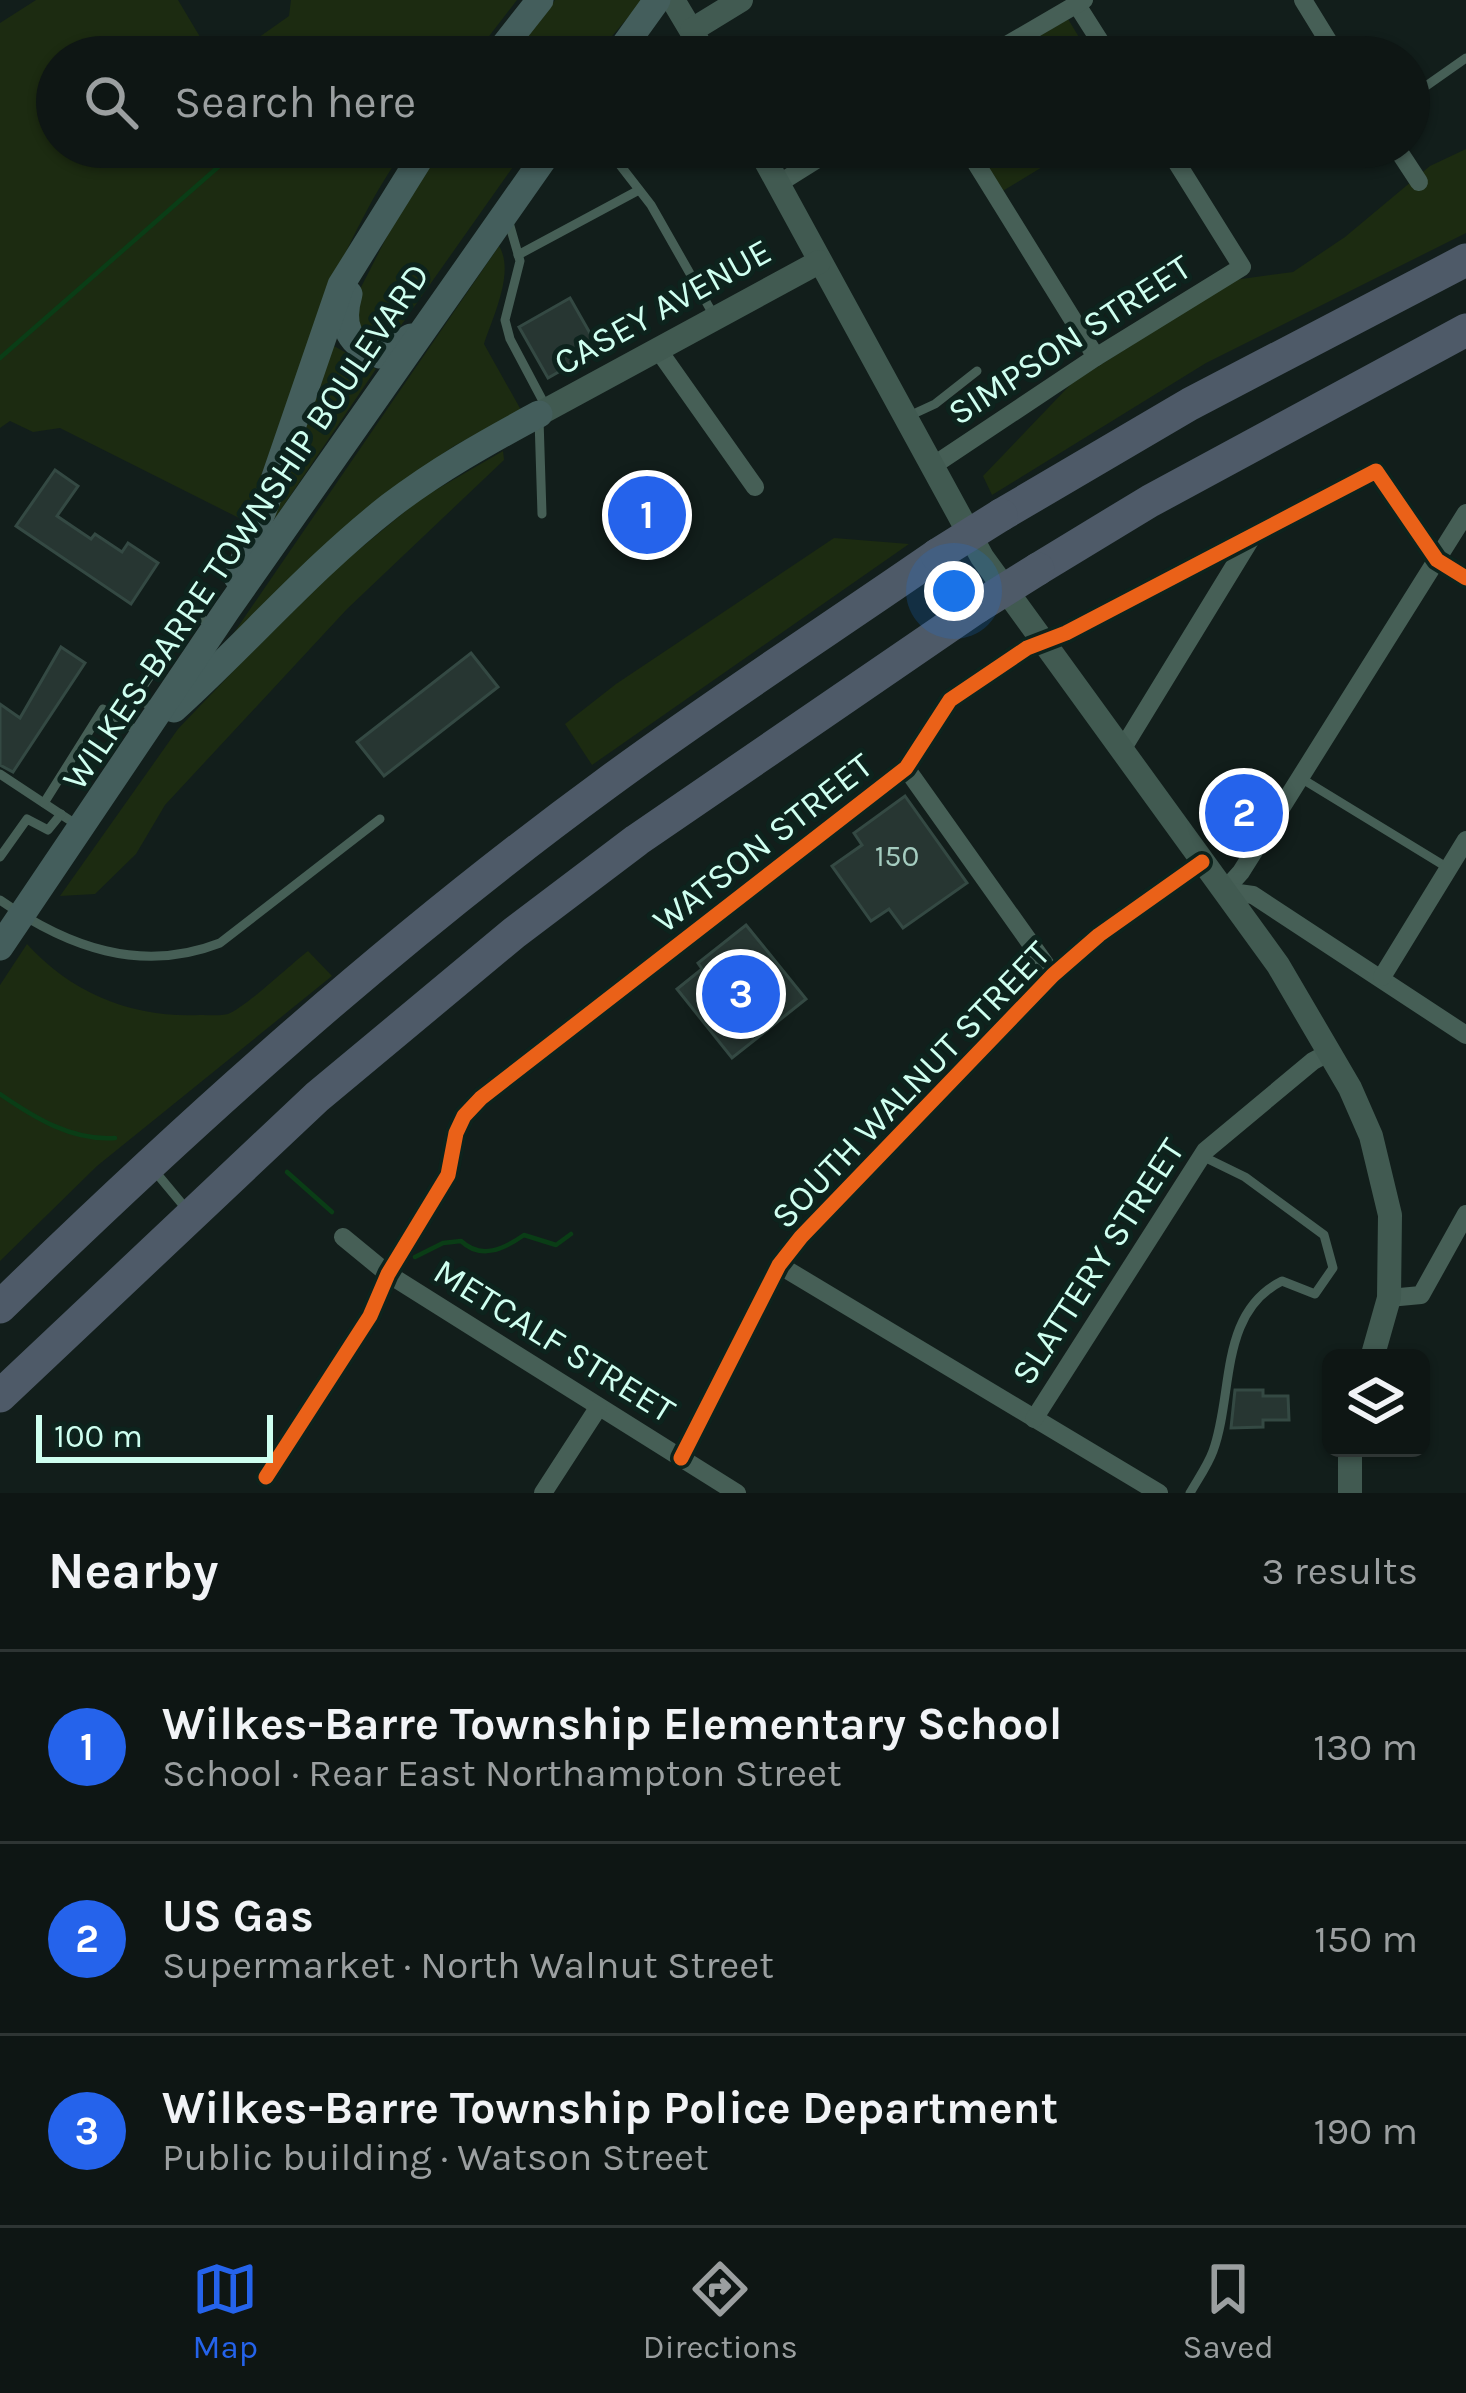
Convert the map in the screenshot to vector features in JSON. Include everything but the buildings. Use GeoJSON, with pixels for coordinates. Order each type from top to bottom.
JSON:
{"type":"FeatureCollection","features":[{"type":"Feature","properties":{"kind":"highway"},"geometry":{"type":"LineString","coordinates":[[0,1307],[149,1165],[331,1003],[608,782],[1000,515],[1190,404],[1466,260]]}},
{"type":"Feature","properties":{"kind":"highway"},"geometry":{"type":"LineString","coordinates":[[0,1396],[316,1096],[514,933],[637,840],[1038,569],[1169,490],[1466,330]]}},
{"type":"Feature","properties":{"kind":"main road"},"geometry":{"type":"LineString","coordinates":[[512,36],[540,0]]}},
{"type":"Feature","properties":{"kind":"main road"},"geometry":{"type":"LineString","coordinates":[[631,36],[657,0]]}},
{"type":"Feature","properties":{"kind":"main road"},"geometry":{"type":"LineString","coordinates":[[673,0],[695,36]]}},
{"type":"Feature","properties":{"kind":"main road"},"geometry":{"type":"LineString","coordinates":[[692,31],[741,0]]}},
{"type":"Feature","properties":{"kind":"main road"},"geometry":{"type":"LineString","coordinates":[[222,618],[341,285],[413,168]]}},
{"type":"Feature","properties":{"kind":"main road","name":"WILKES-BARRE TOWNSHIP BOULEVARD"},"geometry":{"type":"LineString","coordinates":[[0,947],[11,908],[71,821],[157,722],[222,618],[537,168]]}},
{"type":"Feature","properties":{"kind":"main road"},"geometry":{"type":"LineString","coordinates":[[769,168],[982,557],[1278,965],[1330,1052],[1371,1136],[1390,1215],[1389,1298],[1375,1349]]}},
{"type":"Feature","properties":{"kind":"main road","name":"CASEY AVENUE"},"geometry":{"type":"LineString","coordinates":[[544,412],[819,262]]}},
{"type":"Feature","properties":{"kind":"main road"},"geometry":{"type":"LineString","coordinates":[[356,267],[344,312],[349,338],[380,355],[422,328]]}},
{"type":"Feature","properties":{"kind":"main road"},"geometry":{"type":"LineString","coordinates":[[157,722],[391,506],[476,448],[544,412]]}},
{"type":"Feature","properties":{"kind":"main road"},"geometry":{"type":"LineString","coordinates":[[1350,1457],[1350,1493]]}},
{"type":"Feature","properties":{"kind":"street"},"geometry":{"type":"LineString","coordinates":[[1303,0],[1325,36]]}},
{"type":"Feature","properties":{"kind":"street"},"geometry":{"type":"LineString","coordinates":[[1022,36],[1080,2],[1099,36]]}},
{"type":"Feature","properties":{"kind":"street"},"geometry":{"type":"LineString","coordinates":[[778,184],[804,168]]}},
{"type":"Feature","properties":{"kind":"street"},"geometry":{"type":"LineString","coordinates":[[979,168],[1096,357]]}},
{"type":"Feature","properties":{"kind":"street","name":"SIMPSON STREET"},"geometry":{"type":"LineString","coordinates":[[931,467],[1242,267],[1179,168]]}},
{"type":"Feature","properties":{"kind":"street"},"geometry":{"type":"LineString","coordinates":[[1410,168],[1419,182]]}},
{"type":"Feature","properties":{"kind":"street"},"geometry":{"type":"LineString","coordinates":[[659,350],[755,487]]}},
{"type":"Feature","properties":{"kind":"street","name":"WATSON STREET"},"geometry":{"type":"LineString","coordinates":[[266,1477],[370,1316],[388,1274],[448,1175],[464,1116],[481,1098],[906,768],[950,700],[1027,648],[1376,471],[1437,560]]}},
{"type":"Feature","properties":{"kind":"street"},"geometry":{"type":"LineString","coordinates":[[1224,891],[1466,513]]}},
{"type":"Feature","properties":{"kind":"street"},"geometry":{"type":"LineString","coordinates":[[1123,748],[1252,537]]}},
{"type":"Feature","properties":{"kind":"street"},"geometry":{"type":"LineString","coordinates":[[1437,560],[1466,578]]}},
{"type":"Feature","properties":{"kind":"street"},"geometry":{"type":"LineString","coordinates":[[906,768],[1053,975]]}},
{"type":"Feature","properties":{"kind":"street"},"geometry":{"type":"LineString","coordinates":[[1382,977],[1466,840]]}},
{"type":"Feature","properties":{"kind":"street","name":"SOUTH WALNUT STREET"},"geometry":{"type":"LineString","coordinates":[[681,1458],[779,1265],[801,1237],[1053,975],[1099,935],[1202,862]]}},
{"type":"Feature","properties":{"kind":"street"},"geometry":{"type":"LineString","coordinates":[[1224,891],[1253,895],[1466,1035]]}},
{"type":"Feature","properties":{"kind":"street","name":"SLATTERY STREET"},"geometry":{"type":"LineString","coordinates":[[1034,1419],[1202,1156],[1313,1061],[1330,1052]]}},
{"type":"Feature","properties":{"kind":"street"},"geometry":{"type":"LineString","coordinates":[[1389,1298],[1421,1295],[1466,1214]]}},
{"type":"Feature","properties":{"kind":"street","name":"METCALF STREET"},"geometry":{"type":"LineString","coordinates":[[343,1237],[388,1274],[736,1493]]}},
{"type":"Feature","properties":{"kind":"street"},"geometry":{"type":"LineString","coordinates":[[779,1265],[1160,1493]]}},
{"type":"Feature","properties":{"kind":"street"},"geometry":{"type":"LineString","coordinates":[[544,1493],[598,1408]]}},
{"type":"Feature","properties":{"kind":"lane"},"geometry":{"type":"LineString","coordinates":[[1430,83],[1466,58]]}},
{"type":"Feature","properties":{"kind":"lane"},"geometry":{"type":"LineString","coordinates":[[623,168],[716,319]]}},
{"type":"Feature","properties":{"kind":"lane"},"geometry":{"type":"LineString","coordinates":[[518,255],[640,190]]}},
{"type":"Feature","properties":{"kind":"lane"},"geometry":{"type":"LineString","coordinates":[[506,212],[518,255],[517,280],[505,320],[544,412],[542,514]]}},
{"type":"Feature","properties":{"kind":"lane"},"geometry":{"type":"LineString","coordinates":[[904,418],[935,404],[977,371]]}},
{"type":"Feature","properties":{"kind":"lane"},"geometry":{"type":"LineString","coordinates":[[44,803],[103,709],[157,722]]}},
{"type":"Feature","properties":{"kind":"lane"},"geometry":{"type":"LineString","coordinates":[[0,773],[71,821]]}},
{"type":"Feature","properties":{"kind":"lane"},"geometry":{"type":"LineString","coordinates":[[1299,777],[1449,868]]}},
{"type":"Feature","properties":{"kind":"lane"},"geometry":{"type":"LineString","coordinates":[[0,856],[27,819],[48,830],[71,821]]}},
{"type":"Feature","properties":{"kind":"lane"},"geometry":{"type":"LineString","coordinates":[[11,908],[68,940],[114,953],[161,958],[191,954],[220,943],[380,819]]}},
{"type":"Feature","properties":{"kind":"lane"},"geometry":{"type":"LineString","coordinates":[[1190,1493],[1214,1450],[1230,1351],[1260,1292],[1282,1282],[1315,1294],[1333,1268],[1324,1235],[1245,1177],[1202,1156]]}},
{"type":"Feature","properties":{"kind":"lane"},"geometry":{"type":"LineString","coordinates":[[149,1165],[190,1214]]}},
{"type":"Feature","properties":{"kind":"green space"},"geometry":{"type":"Polygon","coordinates":[[[36,0],[178,0],[199,36],[36,36],[36,168],[392,168],[333,280],[245,521],[60,428],[33,432],[10,421],[0,428],[0,23],[36,0]]]}},
{"type":"Feature","properties":{"kind":"green space"},"geometry":{"type":"Polygon","coordinates":[[[291,0],[517,0],[489,36],[261,36],[289,16],[291,0]]]}},
{"type":"Feature","properties":{"kind":"green space"},"geometry":{"type":"Polygon","coordinates":[[[555,0],[643,0],[612,36],[527,36],[555,0]]]}},
{"type":"Feature","properties":{"kind":"green space"},"geometry":{"type":"Polygon","coordinates":[[[1068,19],[1078,36],[1039,36],[1068,19]]]}},
{"type":"Feature","properties":{"kind":"green space"},"geometry":{"type":"Polygon","coordinates":[[[1466,149],[1466,233],[1206,363],[992,495],[983,476],[1072,383],[1234,280],[1293,272],[1345,237],[1430,166],[1466,149]]]}},
{"type":"Feature","properties":{"kind":"green space"},"geometry":{"type":"Polygon","coordinates":[[[428,168],[512,168],[395,334],[379,340],[367,338],[362,336],[355,299],[402,207],[428,168]]]}},
{"type":"Feature","properties":{"kind":"green space"},"geometry":{"type":"Polygon","coordinates":[[[987,168],[1040,168],[1001,192],[987,168]]]}},
{"type":"Feature","properties":{"kind":"green space"},"geometry":{"type":"Polygon","coordinates":[[[499,246],[504,281],[484,344],[521,410],[454,446],[387,493],[231,637],[499,246]]]}},
{"type":"Feature","properties":{"kind":"green space"},"geometry":{"type":"Polygon","coordinates":[[[332,345],[376,369],[261,539],[332,345]]]}},
{"type":"Feature","properties":{"kind":"green space"},"geometry":{"type":"Polygon","coordinates":[[[503,451],[504,460],[347,609],[165,805],[136,854],[95,894],[60,896],[178,729],[240,664],[339,566],[420,499],[503,451]]]}},
{"type":"Feature","properties":{"kind":"green space"},"geometry":{"type":"Polygon","coordinates":[[[834,538],[909,544],[592,765],[565,724],[616,684],[834,538]]]}},
{"type":"Feature","properties":{"kind":"green space"},"geometry":{"type":"Polygon","coordinates":[[[27,944],[84,989],[128,1007],[175,1015],[228,1014],[308,951],[332,976],[97,1166],[0,1261],[0,985],[27,944]]]}},
{"type":"Feature","properties":{"kind":"waterway"},"geometry":{"type":"LineString","coordinates":[[0,358],[217,168]]}},
{"type":"Feature","properties":{"kind":"waterway"},"geometry":{"type":"LineString","coordinates":[[0,1094],[69,1132],[115,1138]]}},
{"type":"Feature","properties":{"kind":"waterway"},"geometry":{"type":"LineString","coordinates":[[287,1172],[332,1212]]}},
{"type":"Feature","properties":{"kind":"waterway"},"geometry":{"type":"LineString","coordinates":[[415,1257],[443,1243],[461,1241],[484,1251],[524,1235],[556,1245],[571,1234]]}},
{"type":"Feature","properties":{"kind":"cycle path"},"geometry":{"type":"LineString","coordinates":[[266,1477],[370,1316],[388,1274],[448,1175],[464,1116],[481,1098],[906,768],[950,700],[1027,648],[1066,633],[1376,471],[1437,560],[1466,578]]}},
{"type":"Feature","properties":{"kind":"cycle path"},"geometry":{"type":"LineString","coordinates":[[681,1458],[779,1265],[801,1237],[1053,975],[1099,935],[1202,862]]}},
{"type":"Feature","properties":{"kind":"place","name":"Wilkes-Barre Township Elementary School"},"geometry":{"type":"Point","coordinates":[647,515]}},
{"type":"Feature","properties":{"kind":"place","name":"US Gas"},"geometry":{"type":"Point","coordinates":[1244,813]}},
{"type":"Feature","properties":{"kind":"place","name":"Wilkes-Barre Township Police Department"},"geometry":{"type":"Point","coordinates":[741,994]}}]}
